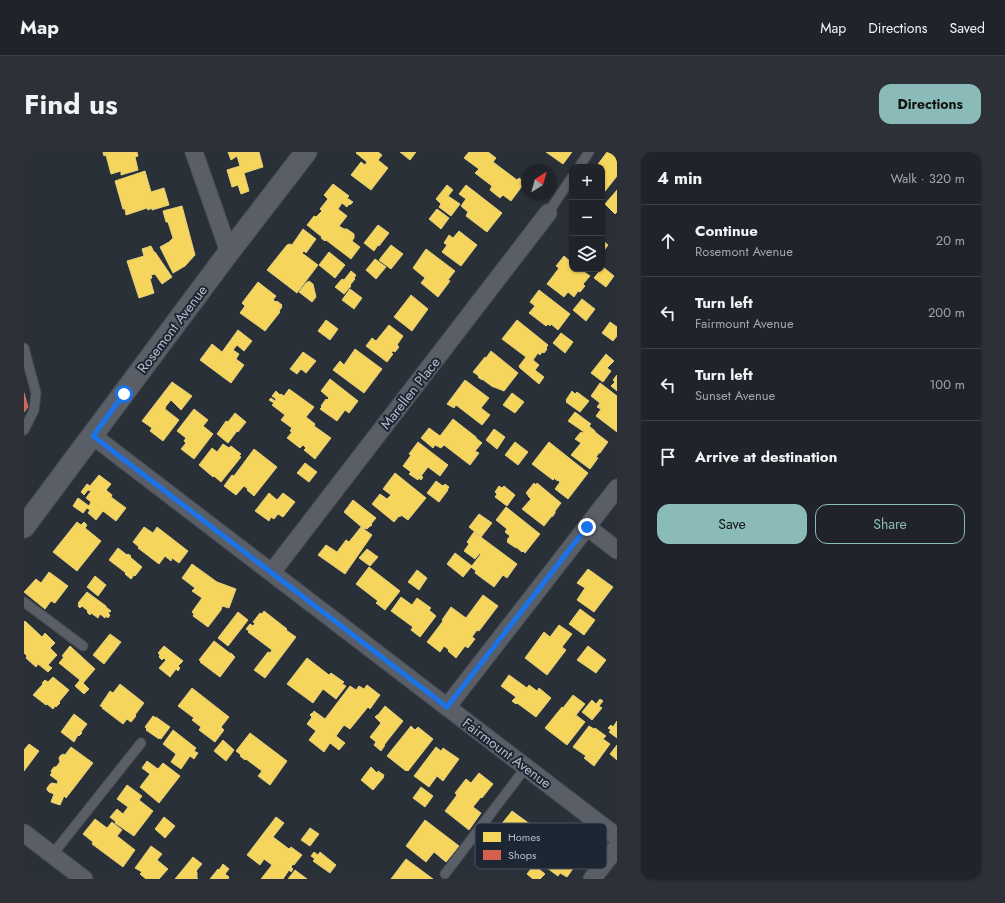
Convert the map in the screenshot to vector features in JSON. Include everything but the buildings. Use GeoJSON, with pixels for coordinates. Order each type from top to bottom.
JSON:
{"type":"FeatureCollection","features":[{"type":"Feature","properties":{"kind":"street"},"geometry":{"type":"LineString","coordinates":[[194,152],[229,252]]}},
{"type":"Feature","properties":{"kind":"street","name":"Rosemont Avenue"},"geometry":{"type":"LineString","coordinates":[[24,527],[229,252],[306,152]]}},
{"type":"Feature","properties":{"kind":"street","name":"Marellen Place"},"geometry":{"type":"LineString","coordinates":[[272,572],[548,213]]}},
{"type":"Feature","properties":{"kind":"street","name":"Fairmount Avenue"},"geometry":{"type":"LineString","coordinates":[[93,436],[599,823]]}},
{"type":"Feature","properties":{"kind":"street"},"geometry":{"type":"LineString","coordinates":[[447,707],[617,488]]}},
{"type":"Feature","properties":{"kind":"street"},"geometry":{"type":"LineString","coordinates":[[587,527],[617,550]]}},
{"type":"Feature","properties":{"kind":"street","name":"Fairmount Avenue"},"geometry":{"type":"LineString","coordinates":[[607,829],[617,837]]}},
{"type":"Feature","properties":{"kind":"street"},"geometry":{"type":"LineString","coordinates":[[24,833],[84,879]]}},
{"type":"Feature","properties":{"kind":"street"},"geometry":{"type":"LineString","coordinates":[[607,860],[617,847]]}},
{"type":"Feature","properties":{"kind":"street"},"geometry":{"type":"LineString","coordinates":[[592,879],[600,869]]}},
{"type":"Feature","properties":{"kind":"lane"},"geometry":{"type":"LineString","coordinates":[[581,164],[589,152]]}},
{"type":"Feature","properties":{"kind":"lane"},"geometry":{"type":"LineString","coordinates":[[548,213],[569,182]]}},
{"type":"Feature","properties":{"kind":"lane"},"geometry":{"type":"LineString","coordinates":[[24,348],[36,393],[34,410],[24,430]]}},
{"type":"Feature","properties":{"kind":"lane"},"geometry":{"type":"LineString","coordinates":[[24,602],[83,646]]}},
{"type":"Feature","properties":{"kind":"lane"},"geometry":{"type":"LineString","coordinates":[[52,854],[141,743]]}},
{"type":"Feature","properties":{"kind":"lane"},"geometry":{"type":"LineString","coordinates":[[484,823],[526,768]]}},
{"type":"Feature","properties":{"kind":"lane"},"geometry":{"type":"LineString","coordinates":[[445,874],[475,835]]}},
{"type":"Feature","properties":{"kind":"route"},"geometry":{"type":"LineString","coordinates":[[124,394],[93,436],[447,707],[587,527]]}}]}
